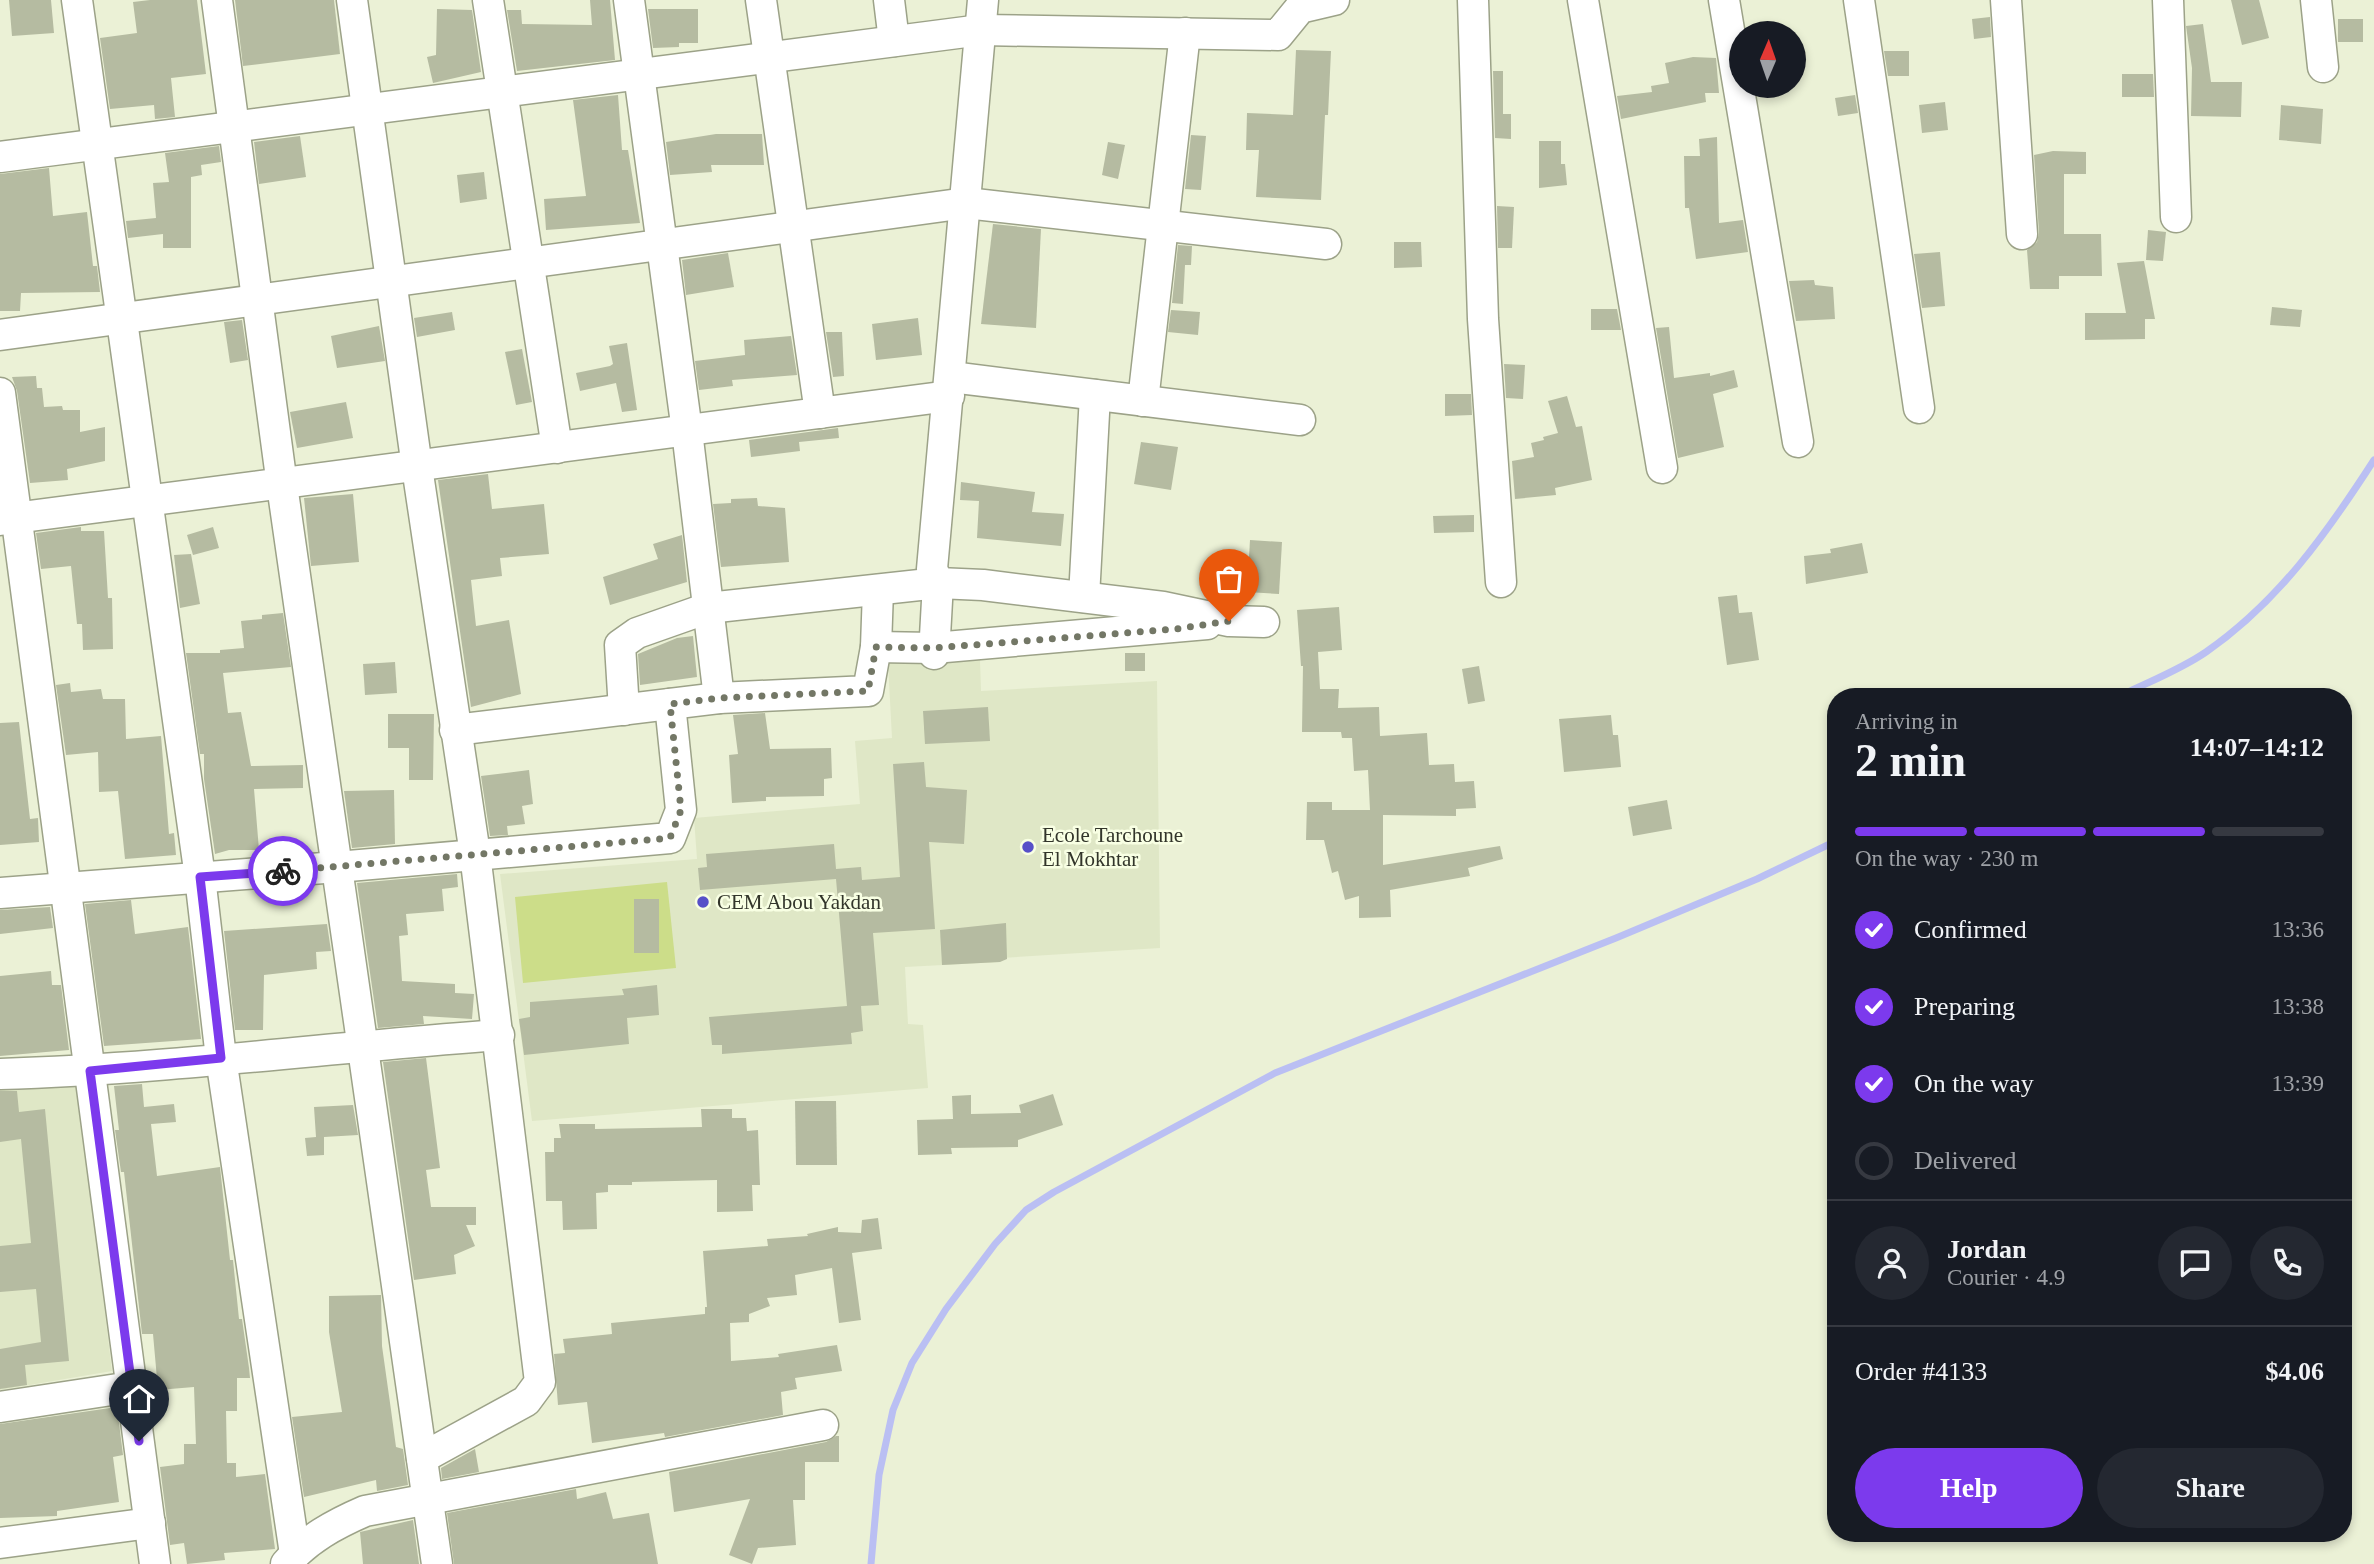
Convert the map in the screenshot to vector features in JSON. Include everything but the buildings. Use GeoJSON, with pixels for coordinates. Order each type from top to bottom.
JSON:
{"type":"FeatureCollection","features":[{"type":"Feature","properties":{"kind":"street"},"geometry":{"type":"LineString","coordinates":[[77,0],[200,877],[221,1058],[290,1559]]}},
{"type":"Feature","properties":{"kind":"street"},"geometry":{"type":"LineString","coordinates":[[217,0],[282,485],[437,1564]]}},
{"type":"Feature","properties":{"kind":"street"},"geometry":{"type":"LineString","coordinates":[[352,0],[455,730],[475,854],[540,1382],[526,1401],[422,1458]]}},
{"type":"Feature","properties":{"kind":"street"},"geometry":{"type":"LineString","coordinates":[[488,0],[557,448]]}},
{"type":"Feature","properties":{"kind":"street"},"geometry":{"type":"LineString","coordinates":[[629,0],[687,431],[719,698]]}},
{"type":"Feature","properties":{"kind":"street"},"geometry":{"type":"LineString","coordinates":[[761,0],[820,413]]}},
{"type":"Feature","properties":{"kind":"street"},"geometry":{"type":"LineString","coordinates":[[889,0],[894,41]]}},
{"type":"Feature","properties":{"kind":"street"},"geometry":{"type":"LineString","coordinates":[[934,651],[938,583],[932,569],[983,0]]}},
{"type":"Feature","properties":{"kind":"street"},"geometry":{"type":"LineString","coordinates":[[0,157],[981,30],[1278,35],[1300,4],[1334,0]]}},
{"type":"Feature","properties":{"kind":"street"},"geometry":{"type":"LineString","coordinates":[[1473,0],[1483,319],[1501,582]]}},
{"type":"Feature","properties":{"kind":"street"},"geometry":{"type":"LineString","coordinates":[[1583,0],[1661,468]]}},
{"type":"Feature","properties":{"kind":"street"},"geometry":{"type":"LineString","coordinates":[[1724,0],[1798,442]]}},
{"type":"Feature","properties":{"kind":"street"},"geometry":{"type":"LineString","coordinates":[[1859,0],[1919,408]]}},
{"type":"Feature","properties":{"kind":"street"},"geometry":{"type":"LineString","coordinates":[[2006,0],[2022,234]]}},
{"type":"Feature","properties":{"kind":"street"},"geometry":{"type":"LineString","coordinates":[[2168,0],[2176,217]]}},
{"type":"Feature","properties":{"kind":"street"},"geometry":{"type":"LineString","coordinates":[[2316,0],[2323,67]]}},
{"type":"Feature","properties":{"kind":"street"},"geometry":{"type":"LineString","coordinates":[[1143,401],[1185,33]]}},
{"type":"Feature","properties":{"kind":"street"},"geometry":{"type":"LineString","coordinates":[[0,335],[966,203],[1326,244]]}},
{"type":"Feature","properties":{"kind":"street"},"geometry":{"type":"LineString","coordinates":[[9,518],[282,485],[820,413],[950,387],[1096,395],[1300,420]]}},
{"type":"Feature","properties":{"kind":"street"},"geometry":{"type":"LineString","coordinates":[[0,393],[9,518],[66,887],[155,1564]]}},
{"type":"Feature","properties":{"kind":"street"},"geometry":{"type":"LineString","coordinates":[[1084,597],[1096,395]]}},
{"type":"Feature","properties":{"kind":"street"},"geometry":{"type":"LineString","coordinates":[[624,710],[620,645],[637,633],[708,608],[938,583],[983,584],[1163,607],[1229,621]]}},
{"type":"Feature","properties":{"kind":"street"},"geometry":{"type":"LineString","coordinates":[[455,730],[719,698],[868,691],[876,647],[878,590]]}},
{"type":"Feature","properties":{"kind":"street"},"geometry":{"type":"LineString","coordinates":[[876,647],[934,651],[1176,629],[1229,621],[1264,622]]}},
{"type":"Feature","properties":{"kind":"street"},"geometry":{"type":"LineString","coordinates":[[0,893],[670,838],[681,810],[670,704]]}},
{"type":"Feature","properties":{"kind":"street"},"geometry":{"type":"LineString","coordinates":[[0,1074],[90,1071],[499,1035]]}},
{"type":"Feature","properties":{"kind":"street"},"geometry":{"type":"LineString","coordinates":[[0,1408],[131,1387]]}},
{"type":"Feature","properties":{"kind":"street"},"geometry":{"type":"LineString","coordinates":[[290,1559],[332,1525],[365,1511],[823,1425]]}},
{"type":"Feature","properties":{"kind":"street"},"geometry":{"type":"LineString","coordinates":[[0,1544],[150,1523]]}},
{"type":"Feature","properties":{"kind":"shaded area"},"geometry":{"type":"Polygon","coordinates":[[[980,660],[981,691],[1157,681],[1160,948],[905,967],[908,1024],[923,1025],[928,1088],[532,1121],[500,874],[697,859],[694,818],[860,804],[855,741],[892,738],[888,663],[980,660]]]}},
{"type":"Feature","properties":{"kind":"shaded area"},"geometry":{"type":"Polygon","coordinates":[[[77,1080],[112,1371],[0,1390],[0,1087],[77,1080]]]}},
{"type":"Feature","properties":{"kind":"green space"},"geometry":{"type":"Polygon","coordinates":[[[667,882],[676,968],[523,983],[515,897],[667,882]]]}},
{"type":"Feature","properties":{"kind":"waterway"},"geometry":{"type":"LineString","coordinates":[[2137,688],[2206,652],[2256,611],[2319,540],[2374,460]]}},
{"type":"Feature","properties":{"kind":"waterway"},"geometry":{"type":"LineString","coordinates":[[871,1564],[879,1475],[893,1410],[912,1363],[946,1309],[995,1244],[1026,1210],[1054,1192],[1275,1073],[1616,938],[1757,879],[1827,845]]}},
{"type":"Feature","properties":{"kind":"way so far"},"geometry":{"type":"LineString","coordinates":[[283,871],[670,838],[681,810],[672,744],[670,704],[719,698],[868,691],[876,647],[934,648],[1176,629],[1229,621]]}},
{"type":"Feature","properties":{"kind":"place","name":"Ecole Tarchoune El Mokhtar"},"geometry":{"type":"Point","coordinates":[1028,847]}},
{"type":"Feature","properties":{"kind":"place","name":"CEM Abou Yakdan"},"geometry":{"type":"Point","coordinates":[703,902]}},
{"type":"Feature","properties":{"kind":"route"},"geometry":{"type":"LineString","coordinates":[[139,1441],[90,1071],[221,1058],[200,877],[283,871]]}}]}
